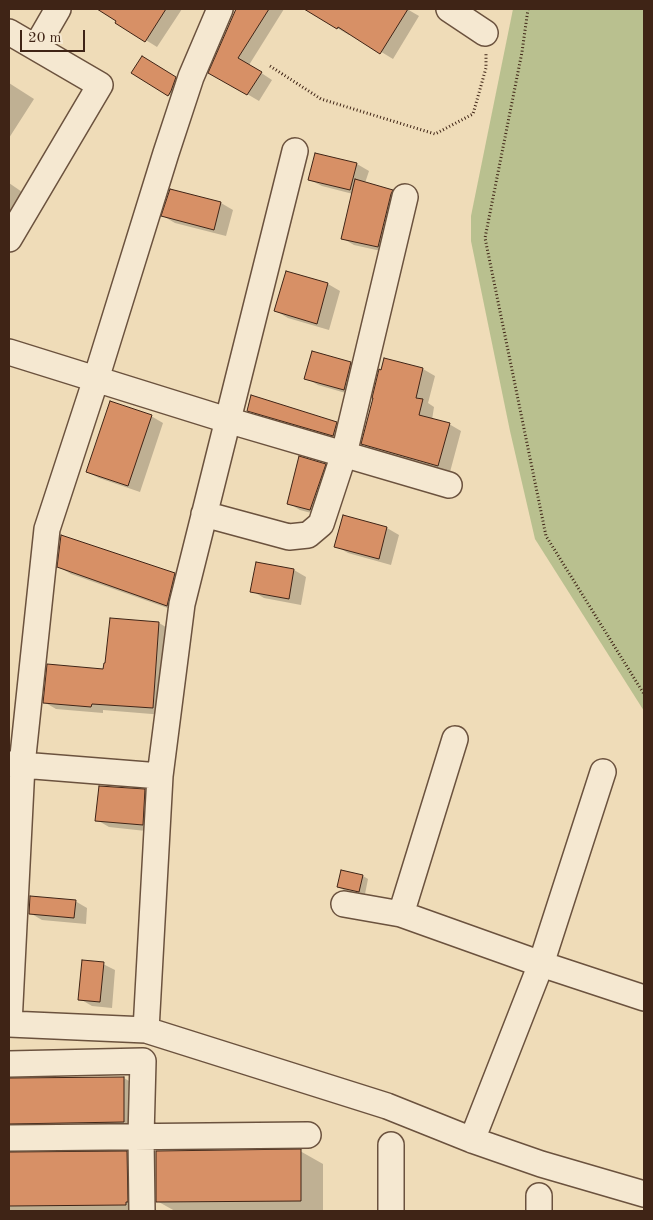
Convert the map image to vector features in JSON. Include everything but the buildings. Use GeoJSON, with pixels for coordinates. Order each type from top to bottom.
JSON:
{"type":"FeatureCollection","features":[{"type":"Feature","properties":{"kind":"street"},"geometry":{"type":"LineString","coordinates":[[36,48],[58,9]]}},
{"type":"Feature","properties":{"kind":"street"},"geometry":{"type":"LineString","coordinates":[[220,9],[191,77],[47,529],[16,765],[9,1024],[146,1030],[387,1106],[472,1140],[541,1164],[644,1194]]}},
{"type":"Feature","properties":{"kind":"street"},"geometry":{"type":"LineString","coordinates":[[449,9],[486,33]]}},
{"type":"Feature","properties":{"kind":"street"},"geometry":{"type":"LineString","coordinates":[[9,32],[100,84],[9,239]]}},
{"type":"Feature","properties":{"kind":"street"},"geometry":{"type":"LineString","coordinates":[[146,1030],[160,776],[182,604],[295,150]]}},
{"type":"Feature","properties":{"kind":"street"},"geometry":{"type":"LineString","coordinates":[[204,514],[289,537],[308,535],[321,524],[344,454],[405,197]]}},
{"type":"Feature","properties":{"kind":"street"},"geometry":{"type":"LineString","coordinates":[[9,352],[227,420],[449,485]]}},
{"type":"Feature","properties":{"kind":"street"},"geometry":{"type":"LineString","coordinates":[[401,914],[455,739]]}},
{"type":"Feature","properties":{"kind":"street"},"geometry":{"type":"LineString","coordinates":[[16,765],[160,776]]}},
{"type":"Feature","properties":{"kind":"street"},"geometry":{"type":"LineString","coordinates":[[472,1140],[541,964],[603,772]]}},
{"type":"Feature","properties":{"kind":"street"},"geometry":{"type":"LineString","coordinates":[[344,904],[401,914],[541,964],[644,998]]}},
{"type":"Feature","properties":{"kind":"street"},"geometry":{"type":"LineString","coordinates":[[9,1064],[143,1061],[142,1211]]}},
{"type":"Feature","properties":{"kind":"street"},"geometry":{"type":"LineString","coordinates":[[9,1138],[308,1135]]}},
{"type":"Feature","properties":{"kind":"street"},"geometry":{"type":"LineString","coordinates":[[391,1145],[391,1211]]}},
{"type":"Feature","properties":{"kind":"path"},"geometry":{"type":"LineString","coordinates":[[528,9],[522,52],[485,238],[546,536],[644,694]]}},
{"type":"Feature","properties":{"kind":"path"},"geometry":{"type":"LineString","coordinates":[[270,66],[321,99],[435,134],[473,114],[486,68],[486,33]]}},
{"type":"Feature","properties":{"kind":"green space"},"geometry":{"type":"Polygon","coordinates":[[[513,9],[644,9],[644,711],[535,539],[510,431],[471,241],[471,216],[513,9]]]}}]}
